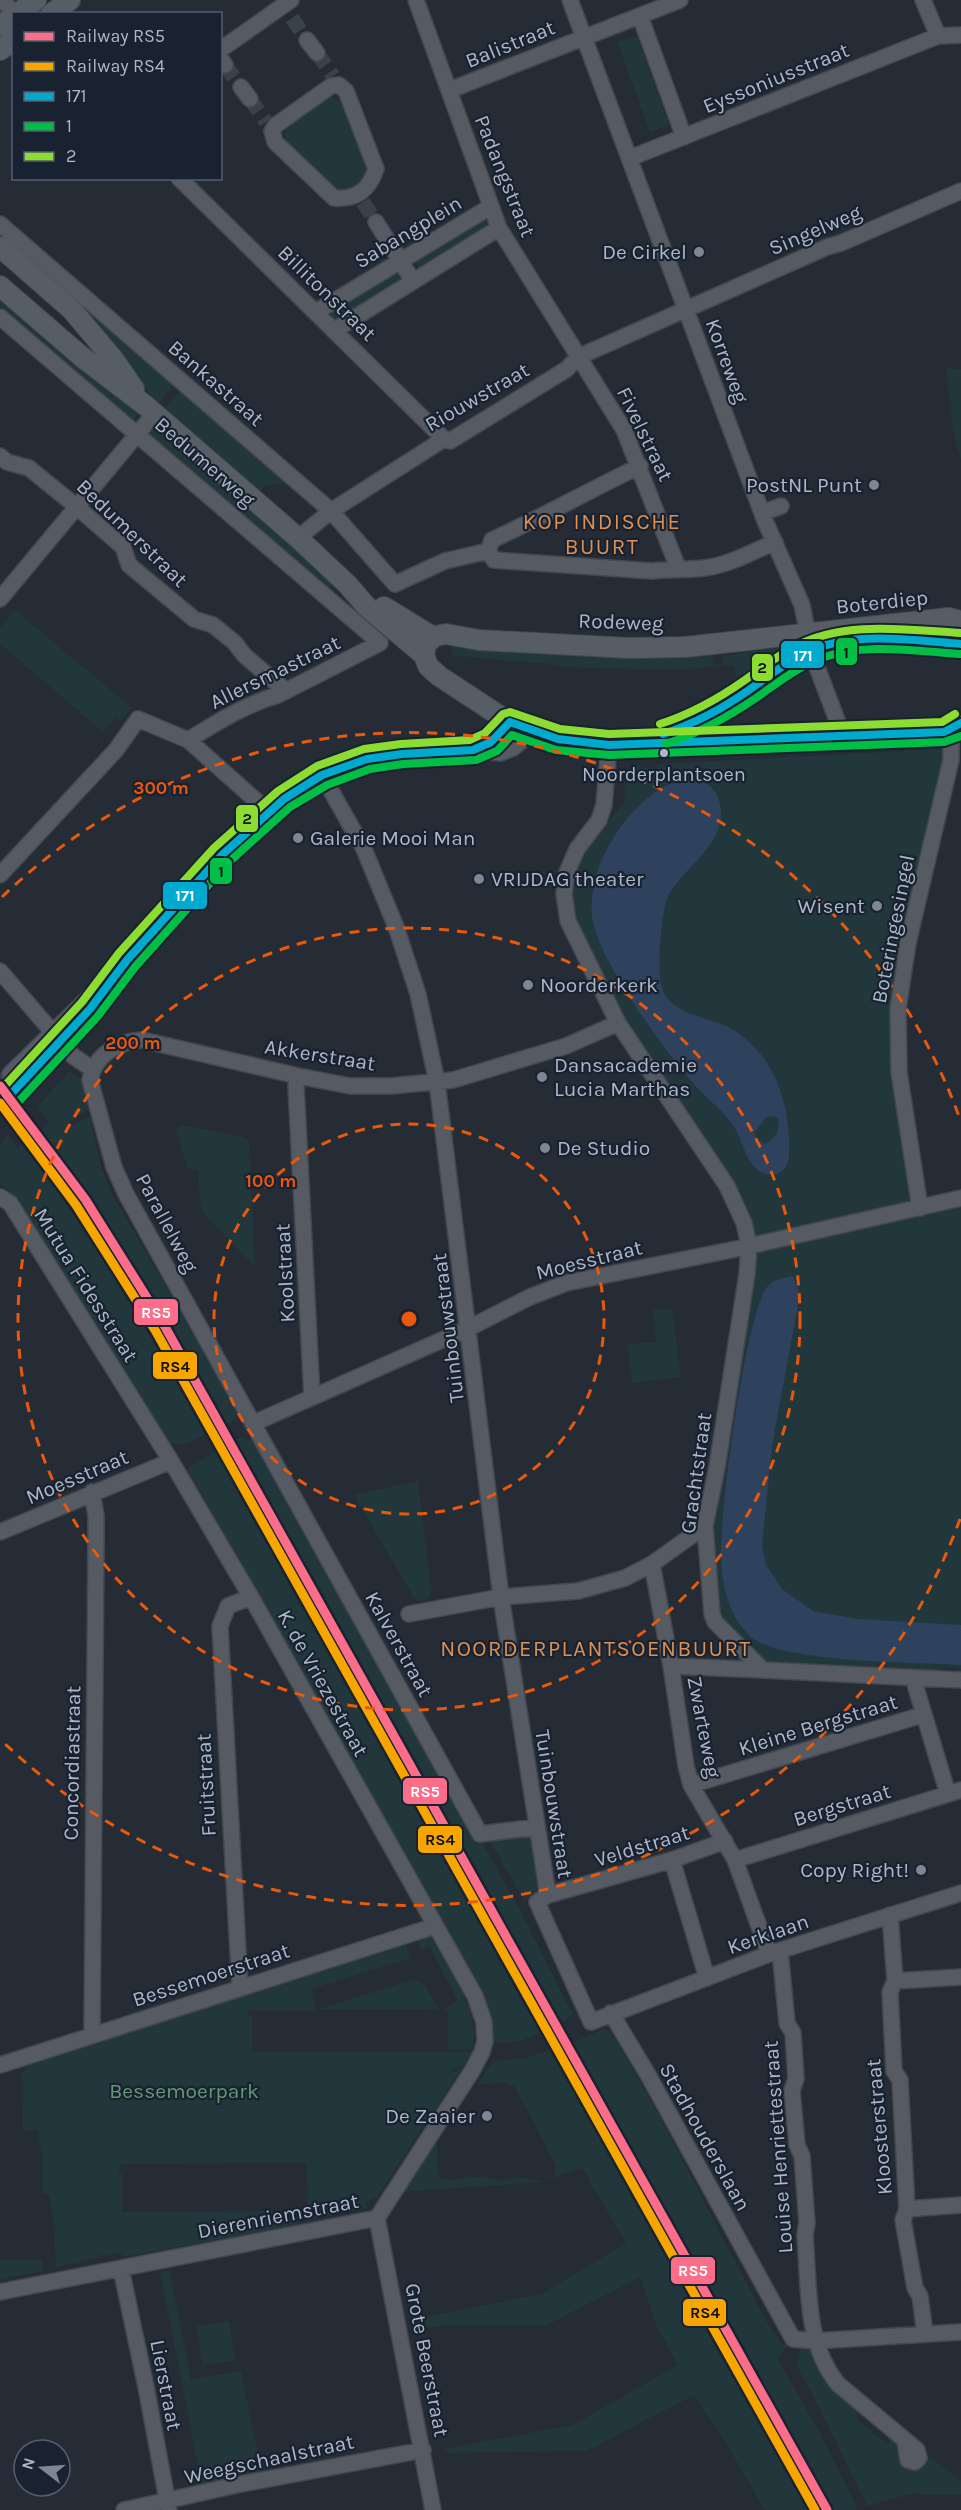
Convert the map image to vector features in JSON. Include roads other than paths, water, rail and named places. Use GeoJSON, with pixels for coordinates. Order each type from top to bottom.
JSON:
{"type":"FeatureCollection","features":[{"type":"Feature","properties":{"kind":"main road"},"geometry":{"type":"LineString","coordinates":[[18,12],[36,0]]}},
{"type":"Feature","properties":{"kind":"main road"},"geometry":{"type":"LineString","coordinates":[[54,12],[70,0]]}},
{"type":"Feature","properties":{"kind":"main road"},"geometry":{"type":"LineString","coordinates":[[0,26],[12,16]]}},
{"type":"Feature","properties":{"kind":"main road","name":"Bedumerweg"},"geometry":{"type":"LineString","coordinates":[[0,247],[72,310],[114,360],[150,410]]}},
{"type":"Feature","properties":{"kind":"main road","name":"Bedumerweg"},"geometry":{"type":"LineString","coordinates":[[0,286],[82,357],[150,410],[298,538],[348,585],[366,606],[424,655],[428,666],[439,676],[510,722],[532,732],[565,741],[609,745],[843,736],[956,727]]}},
{"type":"Feature","properties":{"kind":"main road","name":"Bedumerweg"},"geometry":{"type":"LineString","coordinates":[[348,585],[433,637]]}},
{"type":"Feature","properties":{"kind":"main road","name":"Boterdiep"},"geometry":{"type":"LineString","coordinates":[[808,634],[949,618],[961,621]]}},
{"type":"Feature","properties":{"kind":"main road","name":"Rodeweg"},"geometry":{"type":"LineString","coordinates":[[433,637],[446,634],[479,640],[658,648],[703,646],[808,634]]}},
{"type":"Feature","properties":{"kind":"main road"},"geometry":{"type":"LineString","coordinates":[[424,655],[426,644],[433,637]]}},
{"type":"Feature","properties":{"kind":"street"},"geometry":{"type":"LineString","coordinates":[[2,0],[13,12]]}},
{"type":"Feature","properties":{"kind":"street","name":"Padangstraat"},"geometry":{"type":"LineString","coordinates":[[416,0],[499,228],[578,357]]}},
{"type":"Feature","properties":{"kind":"street","name":"Korreweg"},"geometry":{"type":"LineString","coordinates":[[570,0],[586,37],[686,310],[772,510],[775,542],[802,605],[812,654],[843,736]]}},
{"type":"Feature","properties":{"kind":"street","name":"Balistraat"},"geometry":{"type":"LineString","coordinates":[[450,90],[680,0]]}},
{"type":"Feature","properties":{"kind":"street"},"geometry":{"type":"LineString","coordinates":[[923,0],[938,36]]}},
{"type":"Feature","properties":{"kind":"street"},"geometry":{"type":"LineString","coordinates":[[222,49],[287,3],[292,18]]}},
{"type":"Feature","properties":{"kind":"street"},"geometry":{"type":"LineString","coordinates":[[640,16],[684,137]]}},
{"type":"Feature","properties":{"kind":"street","name":"Eyssoniusstraat"},"geometry":{"type":"LineString","coordinates":[[630,158],[938,36],[961,35]]}},
{"type":"Feature","properties":{"kind":"street"},"geometry":{"type":"LineString","coordinates":[[307,40],[317,53]]}},
{"type":"Feature","properties":{"kind":"street"},"geometry":{"type":"LineString","coordinates":[[336,81],[346,91],[376,169],[371,185],[361,198],[346,200],[333,198],[274,142],[269,127],[276,125],[336,81]]}},
{"type":"Feature","properties":{"kind":"street","name":"Billitonstraat"},"geometry":{"type":"LineString","coordinates":[[181,180],[444,439]]}},
{"type":"Feature","properties":{"kind":"street","name":"Singelweg"},"geometry":{"type":"LineString","coordinates":[[686,310],[827,247],[961,191]]}},
{"type":"Feature","properties":{"kind":"street","name":"Sabangplein"},"geometry":{"type":"LineString","coordinates":[[316,312],[490,207]]}},
{"type":"Feature","properties":{"kind":"street"},"geometry":{"type":"LineString","coordinates":[[376,222],[413,281]]}},
{"type":"Feature","properties":{"kind":"street","name":"Bankastraat"},"geometry":{"type":"LineString","coordinates":[[0,224],[331,511],[395,584],[445,561],[488,551]]}},
{"type":"Feature","properties":{"kind":"street","name":"Sabangplein"},"geometry":{"type":"LineString","coordinates":[[335,330],[499,228]]}},
{"type":"Feature","properties":{"kind":"street","name":"Riouwstraat"},"geometry":{"type":"LineString","coordinates":[[298,538],[331,511],[444,439],[450,441],[567,369],[578,357],[686,310]]}},
{"type":"Feature","properties":{"kind":"street","name":"Bedumerweg"},"geometry":{"type":"LineString","coordinates":[[0,317],[380,643]]}},
{"type":"Feature","properties":{"kind":"street","name":"Fivelstraat"},"geometry":{"type":"LineString","coordinates":[[578,357],[624,430],[678,568]]}},
{"type":"Feature","properties":{"kind":"street"},"geometry":{"type":"LineString","coordinates":[[0,599],[136,435],[150,410]]}},
{"type":"Feature","properties":{"kind":"street","name":"Bedumerstraat"},"geometry":{"type":"LineString","coordinates":[[0,456],[7,462],[29,468],[78,507],[123,548],[129,565],[194,619],[213,625],[286,691]]}},
{"type":"Feature","properties":{"kind":"street"},"geometry":{"type":"LineString","coordinates":[[640,466],[492,540],[488,551],[494,560],[652,571],[704,568],[729,562],[775,542]]}},
{"type":"Feature","properties":{"kind":"street","name":"Allersmastraat"},"geometry":{"type":"LineString","coordinates":[[189,740],[218,722],[286,691],[380,643]]}},
{"type":"Feature","properties":{"kind":"street"},"geometry":{"type":"LineString","coordinates":[[0,875],[116,750],[138,719],[189,740],[269,812]]}},
{"type":"Feature","properties":{"kind":"street"},"geometry":{"type":"LineString","coordinates":[[472,750],[491,742],[510,722]]}},
{"type":"Feature","properties":{"kind":"street","name":"Boteringesingel"},"geometry":{"type":"LineString","coordinates":[[920,1208],[899,1072],[898,1009],[908,944],[951,760],[956,727]]}},
{"type":"Feature","properties":{"kind":"street"},"geometry":{"type":"LineString","coordinates":[[14,1079],[105,991],[127,960],[222,855],[284,799],[322,775],[345,765],[385,756],[472,750],[494,753],[507,751],[532,732]]}},
{"type":"Feature","properties":{"kind":"street"},"geometry":{"type":"LineString","coordinates":[[609,745],[604,806],[599,820],[577,849],[570,865],[564,894],[568,921],[618,1023],[727,1186],[744,1223],[749,1245]]}},
{"type":"Feature","properties":{"kind":"street","name":"Tuinbouwstraat"},"geometry":{"type":"LineString","coordinates":[[322,775],[364,849],[396,927],[418,994],[437,1082],[501,1598],[537,1827],[542,1899],[591,2022]]}},
{"type":"Feature","properties":{"kind":"street"},"geometry":{"type":"LineString","coordinates":[[0,971],[73,1056],[92,1070]]}},
{"type":"Feature","properties":{"kind":"street","name":"Akkerstraat"},"geometry":{"type":"LineString","coordinates":[[92,1070],[108,1051],[117,1045],[128,1040],[142,1040],[350,1086],[391,1086],[437,1082],[453,1080],[566,1046],[618,1023]]}},
{"type":"Feature","properties":{"kind":"street","name":"Parallelweg"},"geometry":{"type":"LineString","coordinates":[[92,1070],[90,1080],[92,1093],[105,1129],[114,1167],[126,1194],[254,1423]]}},
{"type":"Feature","properties":{"kind":"street","name":"Koolstraat"},"geometry":{"type":"LineString","coordinates":[[298,1076],[296,1086],[312,1397]]}},
{"type":"Feature","properties":{"kind":"street","name":"Mutua Fidesstraat"},"geometry":{"type":"LineString","coordinates":[[0,1197],[10,1203],[171,1461]]}},
{"type":"Feature","properties":{"kind":"street","name":"Moesstraat"},"geometry":{"type":"LineString","coordinates":[[254,1423],[469,1328],[530,1297],[566,1283],[961,1198]]}},
{"type":"Feature","properties":{"kind":"street","name":"Grachtstraat"},"geometry":{"type":"LineString","coordinates":[[749,1245],[719,1455],[705,1526],[712,1614],[716,1622],[763,1670]]}},
{"type":"Feature","properties":{"kind":"street","name":"Kalverstraat"},"geometry":{"type":"LineString","coordinates":[[254,1423],[480,1834],[537,1827]]}},
{"type":"Feature","properties":{"kind":"street","name":"Moesstraat"},"geometry":{"type":"LineString","coordinates":[[0,1532],[171,1461]]}},
{"type":"Feature","properties":{"kind":"street","name":"K. de Vriezestraat"},"geometry":{"type":"LineString","coordinates":[[171,1461],[251,1598],[435,1926]]}},
{"type":"Feature","properties":{"kind":"street","name":"Concordiastraat"},"geometry":{"type":"LineString","coordinates":[[92,1492],[96,1533],[92,2035]]}},
{"type":"Feature","properties":{"kind":"street"},"geometry":{"type":"LineString","coordinates":[[409,1614],[501,1598],[578,1590],[625,1578],[652,1564],[705,1526]]}},
{"type":"Feature","properties":{"kind":"street","name":"Zwarteweg"},"geometry":{"type":"LineString","coordinates":[[652,1564],[671,1666],[684,1756],[691,1785],[735,1860],[774,1953]]}},
{"type":"Feature","properties":{"kind":"street","name":"Fruitstraat"},"geometry":{"type":"LineString","coordinates":[[240,1988],[220,1626],[228,1606],[251,1598]]}},
{"type":"Feature","properties":{"kind":"street"},"geometry":{"type":"LineString","coordinates":[[671,1666],[961,1680]]}},
{"type":"Feature","properties":{"kind":"street"},"geometry":{"type":"LineString","coordinates":[[913,1678],[922,1715],[955,1792]]}},
{"type":"Feature","properties":{"kind":"street","name":"Kleine Bergstraat"},"geometry":{"type":"LineString","coordinates":[[691,1785],[922,1715]]}},
{"type":"Feature","properties":{"kind":"street","name":"Bergstraat"},"geometry":{"type":"LineString","coordinates":[[735,1860],[955,1792]]}},
{"type":"Feature","properties":{"kind":"street","name":"Veldstraat"},"geometry":{"type":"LineString","coordinates":[[542,1899],[672,1860],[724,1841]]}},
{"type":"Feature","properties":{"kind":"street"},"geometry":{"type":"LineString","coordinates":[[672,1860],[707,1978]]}},
{"type":"Feature","properties":{"kind":"street","name":"Kerklaan"},"geometry":{"type":"LineString","coordinates":[[591,2022],[774,1953],[961,1893]]}},
{"type":"Feature","properties":{"kind":"street","name":"Kloosterstraat"},"geometry":{"type":"LineString","coordinates":[[890,1915],[895,1981],[890,1992],[894,2071],[900,2080],[907,2209],[903,2220],[915,2288],[920,2296],[925,2334]]}},
{"type":"Feature","properties":{"kind":"street","name":"Bessemoerstraat"},"geometry":{"type":"LineString","coordinates":[[0,2065],[435,1926]]}},
{"type":"Feature","properties":{"kind":"street","name":"Dierenriemstraat"},"geometry":{"type":"LineString","coordinates":[[0,2292],[377,2218],[472,2071],[485,2041],[484,2022],[478,2004],[435,1926]]}},
{"type":"Feature","properties":{"kind":"street","name":"Louise Henriettestraat"},"geometry":{"type":"LineString","coordinates":[[774,1953],[787,2023],[793,2033],[796,2079],[792,2090],[797,2145],[802,2156],[807,2223],[805,2235],[815,2341],[829,2374],[845,2393],[904,2441]]}},
{"type":"Feature","properties":{"kind":"street"},"geometry":{"type":"LineString","coordinates":[[895,1981],[961,1977]]}},
{"type":"Feature","properties":{"kind":"street","name":"Stadhouderslaan"},"geometry":{"type":"LineString","coordinates":[[611,2013],[647,2073],[794,2338],[815,2341]]}},
{"type":"Feature","properties":{"kind":"street"},"geometry":{"type":"LineString","coordinates":[[907,2209],[961,2205]]}},
{"type":"Feature","properties":{"kind":"street","name":"Grote Beerstraat"},"geometry":{"type":"LineString","coordinates":[[377,2218],[434,2510]]}},
{"type":"Feature","properties":{"kind":"street","name":"Lierstraat"},"geometry":{"type":"LineString","coordinates":[[121,2269],[168,2506]]}},
{"type":"Feature","properties":{"kind":"street"},"geometry":{"type":"LineString","coordinates":[[815,2341],[961,2332]]}},
{"type":"Feature","properties":{"kind":"street","name":"Weegschaalstraat"},"geometry":{"type":"LineString","coordinates":[[124,2510],[168,2506],[241,2484],[423,2450]]}},
{"type":"Feature","properties":{"kind":"water"},"geometry":{"type":"Polygon","coordinates":[[[680,780],[703,782],[715,792],[721,813],[714,839],[677,883],[666,902],[660,939],[661,985],[665,995],[679,1008],[728,1027],[755,1047],[765,1060],[780,1089],[789,1137],[788,1163],[778,1174],[768,1174],[753,1166],[733,1125],[680,1067],[649,1026],[618,978],[597,934],[592,916],[592,896],[598,869],[606,851],[632,813],[649,797],[680,780]],[[766,1117],[754,1133],[759,1141],[765,1144],[774,1136],[778,1130],[778,1118],[766,1117]]]}},
{"type":"Feature","properties":{"kind":"water"},"geometry":{"type":"Polygon","coordinates":[[[793,1276],[800,1294],[772,1446],[762,1545],[766,1565],[782,1589],[813,1611],[857,1619],[961,1625],[961,1665],[851,1660],[791,1652],[767,1646],[751,1637],[732,1611],[723,1579],[722,1536],[729,1461],[743,1372],[751,1333],[768,1286],[776,1280],[793,1276]]]}},
{"type":"Feature","properties":{"kind":"tunnel"},"geometry":{"type":"LineString","coordinates":[[292,18],[307,40]]}},
{"type":"Feature","properties":{"kind":"tunnel"},"geometry":{"type":"LineString","coordinates":[[317,53],[333,76]]}},
{"type":"Feature","properties":{"kind":"tunnel"},"geometry":{"type":"LineString","coordinates":[[225,65],[241,87]]}},
{"type":"Feature","properties":{"kind":"tunnel"},"geometry":{"type":"LineString","coordinates":[[250,99],[266,122]]}},
{"type":"Feature","properties":{"kind":"tunnel"},"geometry":{"type":"LineString","coordinates":[[363,202],[376,222]]}},
{"type":"Feature","properties":{"kind":"tunnel"},"geometry":{"type":"LineString","coordinates":[[0,1083],[10,1074]]}},
{"type":"Feature","properties":{"kind":"tunnel"},"geometry":{"type":"LineString","coordinates":[[0,1106],[19,1085]]}},
{"type":"Feature","properties":{"kind":"rail line","name":"RS5"},"geometry":{"type":"LineString","coordinates":[[0,1086],[85,1199],[164,1325],[827,2510]]}},
{"type":"Feature","properties":{"kind":"rail line","name":"RS4"},"geometry":{"type":"LineString","coordinates":[[0,1103],[76,1205],[155,1330],[815,2510]]}},
{"type":"Feature","properties":{"kind":"place","name":"De Cirkel"},"geometry":{"type":"Point","coordinates":[699,252]}},
{"type":"Feature","properties":{"kind":"place","name":"PostNL Punt"},"geometry":{"type":"Point","coordinates":[874,485]}},
{"type":"Feature","properties":{"kind":"place","name":"Noorderplantsoen"},"geometry":{"type":"Point","coordinates":[664,753]}},
{"type":"Feature","properties":{"kind":"place","name":"Galerie Mooi Man"},"geometry":{"type":"Point","coordinates":[298,838]}},
{"type":"Feature","properties":{"kind":"place","name":"VRIJDAG theater"},"geometry":{"type":"Point","coordinates":[479,879]}},
{"type":"Feature","properties":{"kind":"place","name":"Wisent"},"geometry":{"type":"Point","coordinates":[877,906]}},
{"type":"Feature","properties":{"kind":"place","name":"Noorderkerk"},"geometry":{"type":"Point","coordinates":[528,985]}},
{"type":"Feature","properties":{"kind":"place","name":"Dansacademie Lucia Marthas"},"geometry":{"type":"Point","coordinates":[542,1077]}},
{"type":"Feature","properties":{"kind":"place","name":"De Studio"},"geometry":{"type":"Point","coordinates":[545,1148]}},
{"type":"Feature","properties":{"kind":"place","name":"Copy Right!"},"geometry":{"type":"Point","coordinates":[921,1870]}},
{"type":"Feature","properties":{"kind":"place","name":"De Zaaier"},"geometry":{"type":"Point","coordinates":[487,2116]}},
{"type":"Feature","properties":{"kind":"district","name":"KOP INDISCHE BUURT"},"geometry":{"type":"Point","coordinates":[602,534]}},
{"type":"Feature","properties":{"kind":"district","name":"NOORDERPLANTSOENBUURT"},"geometry":{"type":"Point","coordinates":[596,1649]}},
{"type":"Feature","properties":{"kind":"park label","name":"Bessemoerpark"},"geometry":{"type":"Point","coordinates":[184,2091]}}]}
